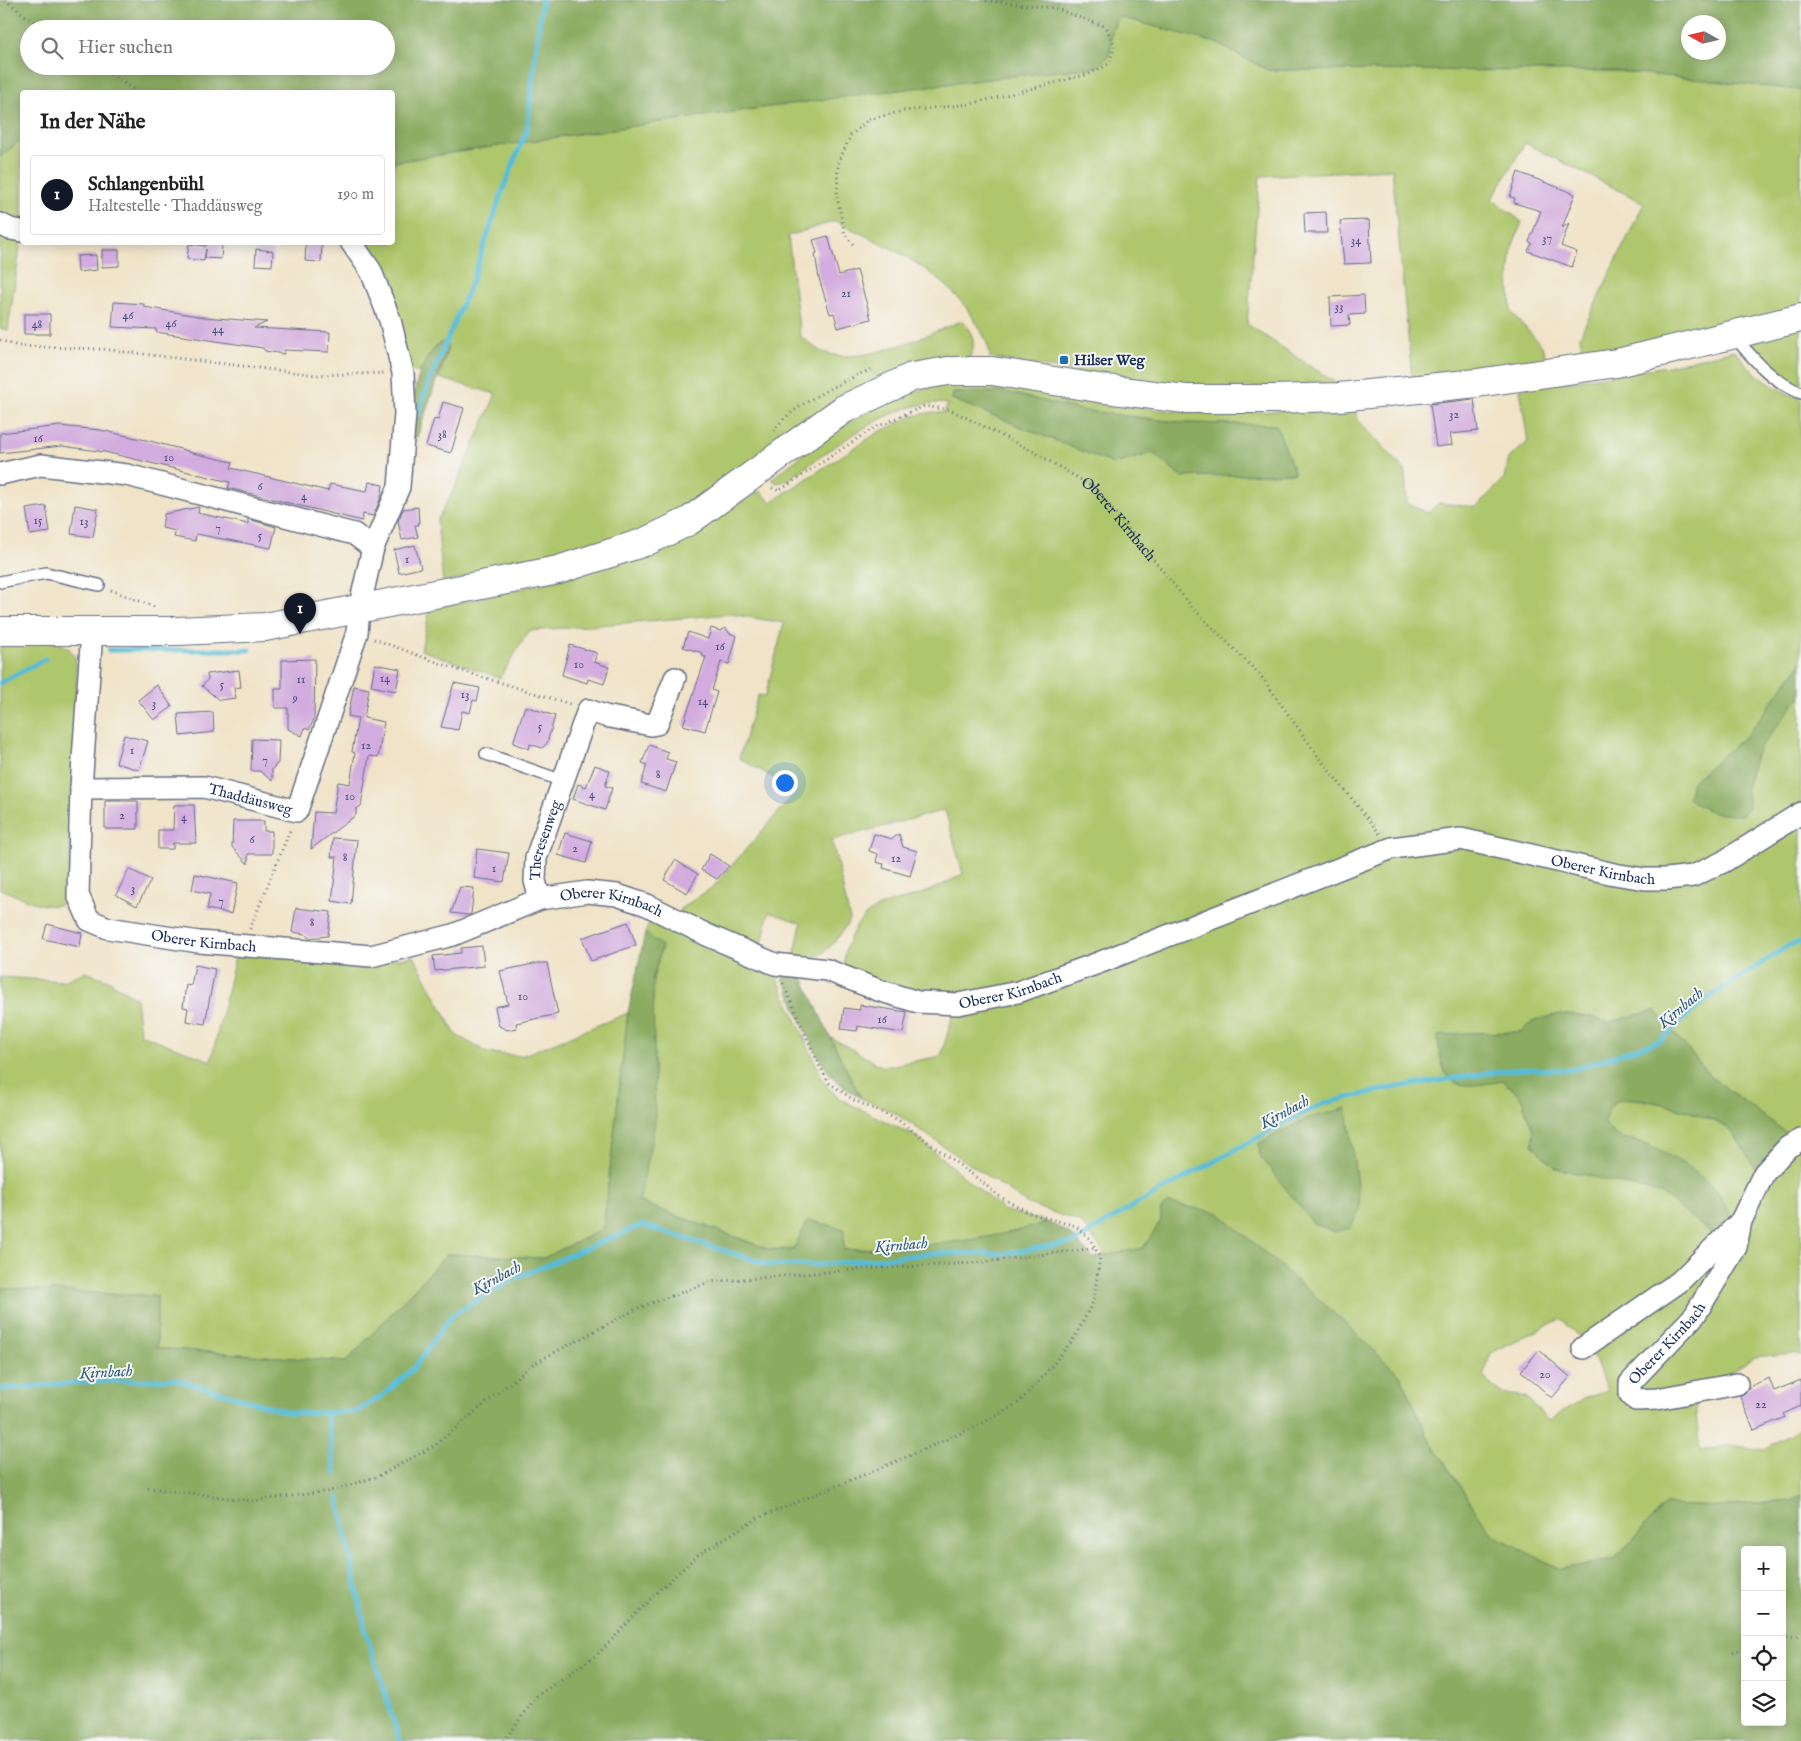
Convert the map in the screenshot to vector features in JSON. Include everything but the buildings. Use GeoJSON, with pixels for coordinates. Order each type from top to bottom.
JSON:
{"type":"FeatureCollection","features":[{"type":"Feature","properties":{"kind":"main road"},"geometry":{"type":"LineString","coordinates":[[0,631],[178,631],[358,621],[558,570],[645,542],[689,521],[844,409],[912,377],[948,371],[992,371],[1098,388],[1185,399],[1339,397],[1557,373],[1617,363],[1734,336],[1801,318]]}},
{"type":"Feature","properties":{"kind":"street"},"geometry":{"type":"LineString","coordinates":[[0,224],[10,229],[20,231]]}},
{"type":"Feature","properties":{"kind":"street","name":"Thaddäusweg"},"geometry":{"type":"LineString","coordinates":[[81,788],[204,786],[297,811],[358,621],[373,548],[399,487],[405,414],[402,373],[390,320],[371,271],[353,245]]}},
{"type":"Feature","properties":{"kind":"street"},"geometry":{"type":"LineString","coordinates":[[0,474],[41,465],[127,475],[354,534],[373,548]]}},
{"type":"Feature","properties":{"kind":"street","name":"Oberer Kirnbach"},"geometry":{"type":"LineString","coordinates":[[92,631],[81,788],[78,895],[89,920],[108,928],[243,946],[371,956],[453,934],[540,900],[587,892],[617,895],[647,905],[707,935],[775,964],[827,970],[878,990],[918,1002],[958,1004],[1018,992],[1101,962],[1392,848],[1461,839],[1614,874],[1645,879],[1667,879],[1693,876],[1723,862],[1801,813]]}},
{"type":"Feature","properties":{"kind":"street"},"geometry":{"type":"LineString","coordinates":[[588,710],[604,716],[651,725],[657,724],[675,678]]}},
{"type":"Feature","properties":{"kind":"street","name":"Theresenweg"},"geometry":{"type":"LineString","coordinates":[[540,900],[535,880],[536,858],[588,710]]}},
{"type":"Feature","properties":{"kind":"street","name":"Oberer Kirnbach"},"geometry":{"type":"LineString","coordinates":[[1737,1384],[1657,1399],[1636,1400],[1630,1394],[1630,1383],[1694,1315],[1736,1247],[1741,1221],[1764,1173],[1788,1147],[1801,1140]]}},
{"type":"Feature","properties":{"kind":"street","name":"Oberer Kirnbach"},"geometry":{"type":"LineString","coordinates":[[1583,1348],[1679,1282],[1741,1221]]}},
{"type":"Feature","properties":{"kind":"lane"},"geometry":{"type":"LineString","coordinates":[[1734,336],[1761,368],[1786,386],[1801,393]]}},
{"type":"Feature","properties":{"kind":"lane"},"geometry":{"type":"LineString","coordinates":[[0,582],[46,573],[99,585]]}},
{"type":"Feature","properties":{"kind":"lane","name":"Theresenweg"},"geometry":{"type":"LineString","coordinates":[[486,754],[563,781]]}},
{"type":"Feature","properties":{"kind":"path"},"geometry":{"type":"LineString","coordinates":[[5,0],[31,20]]}},
{"type":"Feature","properties":{"kind":"path"},"geometry":{"type":"LineString","coordinates":[[853,244],[844,235],[839,206],[838,163],[851,135],[869,119],[904,111],[971,104],[1089,74],[1109,64],[1115,46],[1106,27],[1054,8],[982,0]]}},
{"type":"Feature","properties":{"kind":"path"},"geometry":{"type":"LineString","coordinates":[[112,75],[134,90]]}},
{"type":"Feature","properties":{"kind":"path"},"geometry":{"type":"LineString","coordinates":[[0,340],[18,346],[102,349],[316,375],[402,373]]}},
{"type":"Feature","properties":{"kind":"path","name":"Oberer Kirnbach"},"geometry":{"type":"LineString","coordinates":[[755,472],[768,487],[779,491],[872,429],[924,406],[951,410],[1034,452],[1095,488],[1193,608],[1261,676],[1320,759],[1392,848]]}},
{"type":"Feature","properties":{"kind":"path"},"geometry":{"type":"LineString","coordinates":[[358,621],[454,668],[588,710]]}},
{"type":"Feature","properties":{"kind":"path"},"geometry":{"type":"LineString","coordinates":[[243,946],[297,811]]}},
{"type":"Feature","properties":{"kind":"path"},"geometry":{"type":"LineString","coordinates":[[504,1741],[537,1696],[598,1654],[656,1593],[699,1554],[756,1519],[953,1436],[1018,1403],[1075,1338],[1093,1302],[1100,1258],[1090,1240],[1076,1226],[1032,1214],[1000,1198],[977,1178],[898,1120],[854,1100],[829,1083],[818,1063],[775,964]]}},
{"type":"Feature","properties":{"kind":"path"},"geometry":{"type":"LineString","coordinates":[[148,1488],[254,1501],[330,1491],[379,1476],[434,1446],[533,1364],[638,1308],[710,1282],[844,1270],[974,1264],[1096,1248]]}},
{"type":"Feature","properties":{"kind":"path"},"geometry":{"type":"LineString","coordinates":[[1786,1638],[1801,1636]]}},
{"type":"Feature","properties":{"kind":"path"},"geometry":{"type":"LineString","coordinates":[[1733,1652],[1741,1649]]}},
{"type":"Feature","properties":{"kind":"green space"},"geometry":{"type":"Polygon","coordinates":[[[0,0],[1801,0],[1801,90],[1617,71],[1268,70],[1216,43],[1120,17],[1115,24],[1110,51],[1107,57],[1095,67],[743,110],[395,162],[395,90],[20,90],[20,141],[0,157],[0,0]]]}},
{"type":"Feature","properties":{"kind":"green space"},"geometry":{"type":"Polygon","coordinates":[[[1120,17],[1216,43],[1268,70],[1617,71],[1801,90],[1801,310],[1584,359],[1580,336],[1644,203],[1525,143],[1492,199],[1522,222],[1512,247],[1509,278],[1511,312],[1542,346],[1548,365],[1412,379],[1392,169],[1260,176],[1247,324],[1342,387],[1187,387],[1131,381],[990,358],[985,338],[965,307],[951,290],[934,275],[896,251],[835,221],[788,236],[800,336],[823,352],[839,356],[856,355],[912,341],[962,321],[969,329],[973,338],[972,353],[969,358],[924,364],[720,492],[644,530],[560,556],[443,582],[437,521],[455,487],[496,394],[439,378],[448,347],[437,344],[419,373],[406,368],[358,245],[395,245],[395,162],[743,110],[1095,67],[1111,53],[1112,34],[1120,17]]]}},
{"type":"Feature","properties":{"kind":"green space"},"geometry":{"type":"Polygon","coordinates":[[[20,141],[20,226],[0,218],[0,157],[20,141]]]}},
{"type":"Feature","properties":{"kind":"green space"},"geometry":{"type":"Polygon","coordinates":[[[0,229],[20,234],[21,245],[8,330],[0,328],[0,229]]]}},
{"type":"Feature","properties":{"kind":"green space"},"geometry":{"type":"Polygon","coordinates":[[[1801,326],[1801,388],[1778,375],[1764,364],[1759,358],[1754,341],[1801,326]]]}},
{"type":"Feature","properties":{"kind":"green space"},"geometry":{"type":"Polygon","coordinates":[[[443,341],[448,347],[416,440],[410,433],[417,383],[427,359],[443,341]]]}},
{"type":"Feature","properties":{"kind":"green space"},"geometry":{"type":"Polygon","coordinates":[[[1734,350],[1764,380],[1801,399],[1801,663],[1748,734],[1692,782],[1749,807],[1746,788],[1757,751],[1801,695],[1801,809],[1682,872],[1645,872],[1442,833],[1023,986],[957,999],[914,994],[844,966],[845,954],[849,940],[857,925],[872,911],[889,903],[926,892],[963,874],[945,810],[832,840],[850,920],[827,950],[813,958],[793,964],[801,923],[769,912],[760,953],[681,915],[680,909],[713,887],[797,791],[739,758],[758,695],[765,697],[784,623],[730,614],[529,631],[500,678],[421,650],[430,609],[559,580],[687,534],[760,491],[771,502],[877,433],[912,416],[933,412],[944,413],[948,404],[928,404],[906,409],[885,417],[842,442],[786,481],[777,483],[772,479],[820,442],[873,409],[901,397],[930,388],[960,383],[991,383],[1033,388],[1139,407],[1183,412],[1231,413],[1353,407],[1359,421],[1405,470],[1407,503],[1428,513],[1438,503],[1476,507],[1504,479],[1509,458],[1528,442],[1520,389],[1668,366],[1734,350]],[[1005,392],[953,393],[952,399],[1114,464],[1153,453],[1181,477],[1295,473],[1276,425],[1185,423],[1085,411],[1005,392]]]}},
{"type":"Feature","properties":{"kind":"green space"},"geometry":{"type":"Polygon","coordinates":[[[1005,392],[1085,411],[1185,423],[1276,425],[1295,473],[1181,477],[1153,453],[1114,464],[952,399],[953,393],[1005,392]]]}},
{"type":"Feature","properties":{"kind":"green space"},"geometry":{"type":"Polygon","coordinates":[[[41,640],[62,644],[69,649],[76,661],[77,676],[68,893],[65,903],[57,905],[49,906],[32,902],[0,889],[0,641],[41,640]]]}},
{"type":"Feature","properties":{"kind":"green space"},"geometry":{"type":"Polygon","coordinates":[[[1801,663],[1801,695],[1757,752],[1746,787],[1749,807],[1742,815],[1726,814],[1707,810],[1688,798],[1692,782],[1748,734],[1801,663]]]}},
{"type":"Feature","properties":{"kind":"green space"},"geometry":{"type":"Polygon","coordinates":[[[1801,817],[1801,1356],[1795,1353],[1754,1357],[1717,1381],[1693,1385],[1700,1451],[1731,1445],[1763,1450],[1801,1428],[1801,1496],[1791,1501],[1719,1507],[1665,1505],[1614,1560],[1560,1569],[1491,1534],[1429,1439],[1401,1376],[1161,1209],[1161,1221],[1143,1248],[1107,1257],[1081,1222],[1028,1204],[895,1113],[861,1098],[830,1037],[883,1067],[941,1056],[954,1011],[1382,857],[1445,844],[1681,881],[1801,817]],[[1655,1010],[1608,1023],[1591,1017],[1534,1021],[1520,1032],[1464,1033],[1503,1081],[1523,1101],[1528,1118],[1556,1168],[1661,1193],[1717,1238],[1641,1143],[1620,1138],[1609,1131],[1604,1121],[1611,1106],[1616,1101],[1629,1098],[1672,1106],[1724,1126],[1742,1147],[1792,1137],[1711,1077],[1655,1010]],[[1560,1319],[1491,1353],[1483,1377],[1501,1393],[1526,1397],[1548,1421],[1583,1399],[1607,1391],[1591,1348],[1560,1319]]]}},
{"type":"Feature","properties":{"kind":"green space"},"geometry":{"type":"Polygon","coordinates":[[[653,913],[775,973],[825,1084],[840,1099],[917,1137],[1003,1210],[1047,1222],[1012,1234],[943,1244],[844,1250],[768,1249],[639,1202],[644,1171],[653,978],[662,947],[645,933],[653,913]]]}},
{"type":"Feature","properties":{"kind":"green space"},"geometry":{"type":"Polygon","coordinates":[[[645,933],[662,946],[653,978],[655,1123],[639,1202],[768,1249],[793,1250],[808,1220],[844,1229],[844,1250],[947,1243],[997,1235],[1047,1222],[1068,1232],[1093,1258],[1143,1248],[1161,1221],[1161,1209],[1168,1203],[1219,1213],[1322,1302],[1401,1376],[1429,1439],[1491,1534],[1560,1569],[1614,1560],[1665,1505],[1719,1507],[1791,1501],[1801,1496],[1801,1741],[0,1741],[0,1288],[157,1296],[157,1348],[346,1362],[447,1254],[544,1258],[603,1229],[628,1013],[645,933]]]}},
{"type":"Feature","properties":{"kind":"green space"},"geometry":{"type":"Polygon","coordinates":[[[236,953],[366,964],[414,956],[456,1035],[488,1053],[521,1056],[628,1013],[603,1229],[544,1258],[447,1254],[346,1362],[157,1348],[157,1296],[0,1288],[0,977],[63,981],[85,972],[108,980],[136,998],[140,1034],[211,1061],[236,953]]]}},
{"type":"Feature","properties":{"kind":"green space"},"geometry":{"type":"Polygon","coordinates":[[[801,973],[830,1037],[861,1098],[841,1085],[830,1074],[813,1047],[781,974],[801,973]]]}},
{"type":"Feature","properties":{"kind":"green space"},"geometry":{"type":"Polygon","coordinates":[[[1655,1010],[1711,1077],[1792,1137],[1758,1173],[1730,1130],[1717,1122],[1672,1107],[1640,1100],[1619,1100],[1611,1106],[1604,1121],[1612,1132],[1620,1137],[1656,1149],[1684,1164],[1709,1184],[1719,1195],[1733,1222],[1717,1238],[1661,1193],[1556,1168],[1532,1145],[1534,1129],[1528,1118],[1523,1101],[1516,1092],[1503,1081],[1462,1085],[1454,1082],[1443,1067],[1438,1036],[1464,1033],[1520,1032],[1534,1021],[1559,1014],[1591,1017],[1608,1023],[1655,1010]]]}},
{"type":"Feature","properties":{"kind":"green space"},"geometry":{"type":"Polygon","coordinates":[[[1347,1108],[1360,1209],[1350,1228],[1334,1232],[1313,1223],[1260,1156],[1259,1143],[1306,1119],[1347,1108]]]}},
{"type":"Feature","properties":{"kind":"waterway"},"geometry":{"type":"LineString","coordinates":[[418,415],[428,384],[472,281],[502,192],[527,129],[542,0]]}},
{"type":"Feature","properties":{"kind":"waterway"},"geometry":{"type":"LineString","coordinates":[[109,650],[249,650]]}},
{"type":"Feature","properties":{"kind":"waterway"},"geometry":{"type":"LineString","coordinates":[[0,683],[45,659]]}},
{"type":"Feature","properties":{"kind":"waterway","name":"Kirnbach"},"geometry":{"type":"LineString","coordinates":[[0,1389],[84,1382],[175,1379],[291,1413],[356,1412],[382,1396],[414,1368],[452,1315],[516,1278],[642,1225],[770,1265],[816,1265],[936,1253],[1002,1254],[1075,1242],[1131,1207],[1288,1121],[1325,1103],[1391,1088],[1515,1069],[1571,1070],[1660,1041],[1704,1001],[1788,946],[1801,941]]}},
{"type":"Feature","properties":{"kind":"waterway"},"geometry":{"type":"LineString","coordinates":[[327,1413],[335,1474]]}},
{"type":"Feature","properties":{"kind":"waterway"},"geometry":{"type":"LineString","coordinates":[[338,1497],[366,1633],[400,1741]]}},
{"type":"Feature","properties":{"kind":"place","name":"Hilser Weg"},"geometry":{"type":"Point","coordinates":[1064,360]}},
{"type":"Feature","properties":{"kind":"place","name":"Schlangenbühl"},"geometry":{"type":"Point","coordinates":[300,634]}}]}
